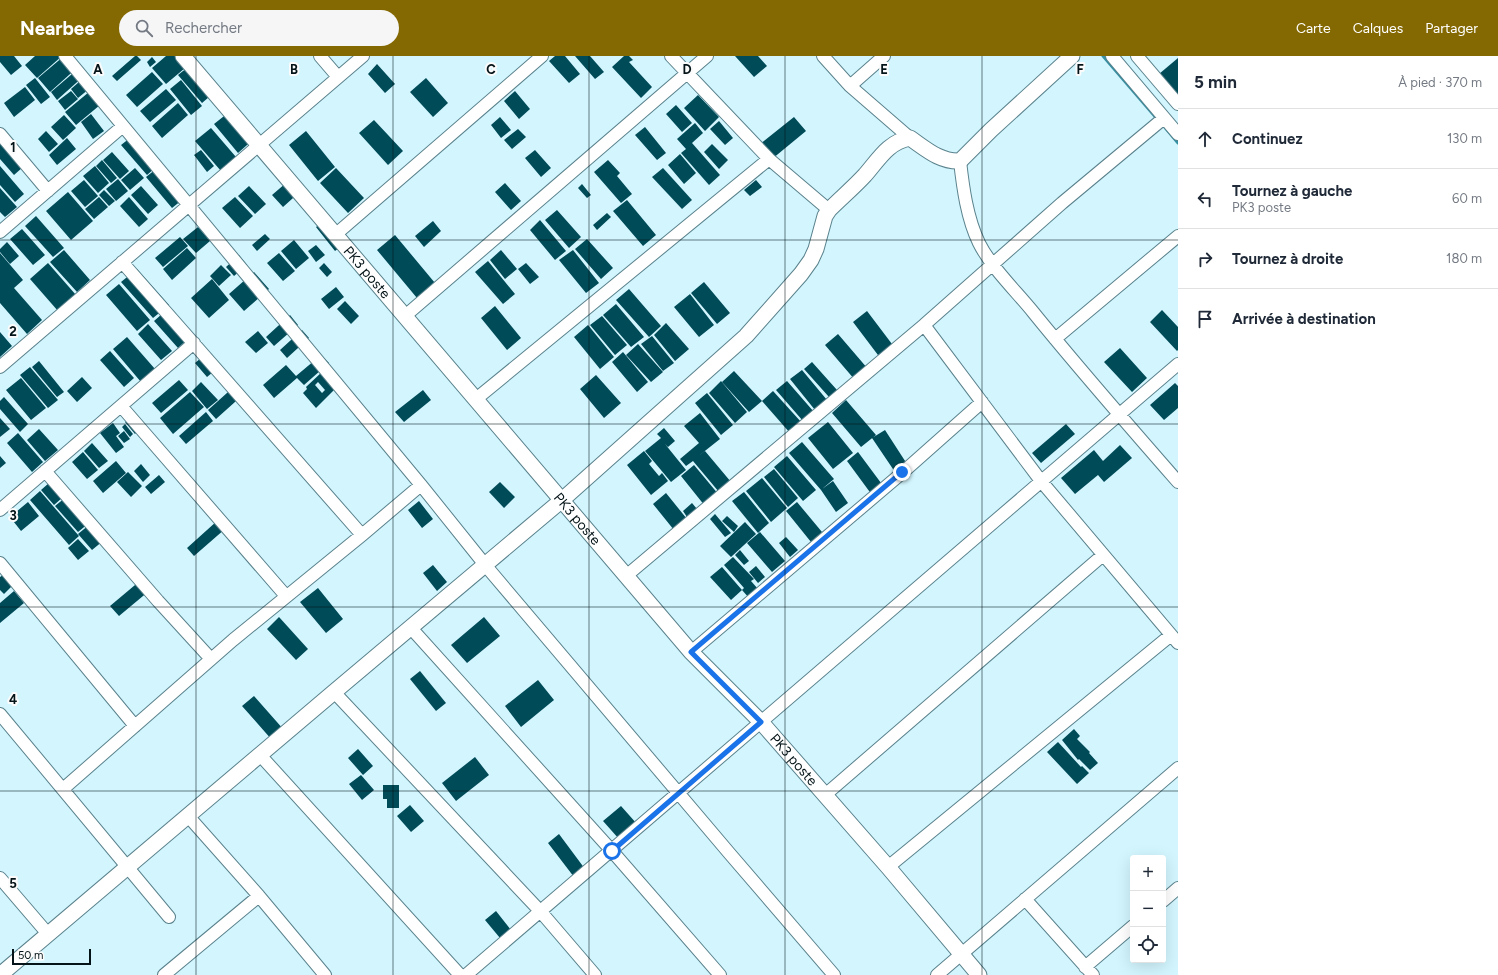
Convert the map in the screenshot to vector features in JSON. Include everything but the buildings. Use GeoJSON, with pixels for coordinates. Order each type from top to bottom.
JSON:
{"type":"FeatureCollection","features":[{"type":"Feature","properties":{"kind":"street"},"geometry":{"type":"LineString","coordinates":[[65,56],[421,485],[486,566],[678,794],[834,975]]}},
{"type":"Feature","properties":{"kind":"street","name":"PK3 poste"},"geometry":{"type":"LineString","coordinates":[[183,56],[691,652],[761,722],[979,975]]}},
{"type":"Feature","properties":{"kind":"street"},"geometry":{"type":"LineString","coordinates":[[320,56],[338,77]]}},
{"type":"Feature","properties":{"kind":"street"},"geometry":{"type":"LineString","coordinates":[[0,367],[363,56]]}},
{"type":"Feature","properties":{"kind":"street"},"geometry":{"type":"LineString","coordinates":[[336,235],[542,56]]}},
{"type":"Feature","properties":{"kind":"street"},"geometry":{"type":"LineString","coordinates":[[671,56],[686,74],[769,159],[829,210]]}},
{"type":"Feature","properties":{"kind":"street"},"geometry":{"type":"LineString","coordinates":[[405,316],[706,56]]}},
{"type":"Feature","properties":{"kind":"street"},"geometry":{"type":"LineString","coordinates":[[823,56],[850,86],[910,138],[942,159],[952,161],[960,161],[991,130],[1072,56]]}},
{"type":"Feature","properties":{"kind":"street"},"geometry":{"type":"LineString","coordinates":[[850,86],[884,56]]}},
{"type":"Feature","properties":{"kind":"street"},"geometry":{"type":"LineString","coordinates":[[1112,56],[1178,134]]}},
{"type":"Feature","properties":{"kind":"street"},"geometry":{"type":"LineString","coordinates":[[1137,56],[1178,104]]}},
{"type":"Feature","properties":{"kind":"street"},"geometry":{"type":"LineString","coordinates":[[626,576],[924,325],[1062,203],[1164,118]]}},
{"type":"Feature","properties":{"kind":"street"},"geometry":{"type":"LineString","coordinates":[[0,232],[123,126]]}},
{"type":"Feature","properties":{"kind":"street"},"geometry":{"type":"LineString","coordinates":[[0,134],[48,191]]}},
{"type":"Feature","properties":{"kind":"street"},"geometry":{"type":"LineString","coordinates":[[0,975],[334,692],[486,566],[746,336],[801,274],[811,260],[816,249],[825,216],[829,210],[866,175],[885,151],[898,141],[910,138]]}},
{"type":"Feature","properties":{"kind":"street"},"geometry":{"type":"LineString","coordinates":[[476,399],[769,159]]}},
{"type":"Feature","properties":{"kind":"street"},"geometry":{"type":"LineString","coordinates":[[960,161],[962,185],[970,218],[979,242],[993,264],[1055,339],[1178,482]]}},
{"type":"Feature","properties":{"kind":"street"},"geometry":{"type":"LineString","coordinates":[[1055,339],[1178,236]]}},
{"type":"Feature","properties":{"kind":"street"},"geometry":{"type":"LineString","coordinates":[[122,262],[362,536]]}},
{"type":"Feature","properties":{"kind":"street"},"geometry":{"type":"LineString","coordinates":[[888,868],[1174,639],[1040,481],[924,325]]}},
{"type":"Feature","properties":{"kind":"street"},"geometry":{"type":"LineString","coordinates":[[0,510],[194,343]]}},
{"type":"Feature","properties":{"kind":"street"},"geometry":{"type":"LineString","coordinates":[[466,975],[612,851],[1119,413],[1178,364]]}},
{"type":"Feature","properties":{"kind":"street"},"geometry":{"type":"LineString","coordinates":[[691,652],[982,402]]}},
{"type":"Feature","properties":{"kind":"street"},"geometry":{"type":"LineString","coordinates":[[121,406],[286,596]]}},
{"type":"Feature","properties":{"kind":"street"},"geometry":{"type":"LineString","coordinates":[[45,471],[158,601],[211,659]]}},
{"type":"Feature","properties":{"kind":"street"},"geometry":{"type":"LineString","coordinates":[[63,789],[211,659],[286,596],[362,536],[421,485]]}},
{"type":"Feature","properties":{"kind":"street"},"geometry":{"type":"LineString","coordinates":[[824,795],[1104,555]]}},
{"type":"Feature","properties":{"kind":"street"},"geometry":{"type":"LineString","coordinates":[[0,563],[135,726]]}},
{"type":"Feature","properties":{"kind":"street"},"geometry":{"type":"LineString","coordinates":[[411,628],[612,851],[720,975]]}},
{"type":"Feature","properties":{"kind":"street"},"geometry":{"type":"LineString","coordinates":[[334,692],[541,912],[595,975]]}},
{"type":"Feature","properties":{"kind":"street"},"geometry":{"type":"LineString","coordinates":[[0,714],[169,917]]}},
{"type":"Feature","properties":{"kind":"street"},"geometry":{"type":"LineString","coordinates":[[260,755],[460,975]]}},
{"type":"Feature","properties":{"kind":"street"},"geometry":{"type":"LineString","coordinates":[[937,975],[1178,768]]}},
{"type":"Feature","properties":{"kind":"street"},"geometry":{"type":"LineString","coordinates":[[188,816],[259,896],[321,974]]}},
{"type":"Feature","properties":{"kind":"street"},"geometry":{"type":"LineString","coordinates":[[0,878],[48,934]]}},
{"type":"Feature","properties":{"kind":"street"},"geometry":{"type":"LineString","coordinates":[[1166,898],[1178,888]]}},
{"type":"Feature","properties":{"kind":"street"},"geometry":{"type":"LineString","coordinates":[[164,975],[259,896]]}},
{"type":"Feature","properties":{"kind":"street"},"geometry":{"type":"LineString","coordinates":[[1025,899],[1089,971],[1132,927]]}},
{"type":"Feature","properties":{"kind":"waterway"},"geometry":{"type":"LineString","coordinates":[[1103,56],[1158,120]]}},
{"type":"Feature","properties":{"kind":"waterway"},"geometry":{"type":"LineString","coordinates":[[1162,124],[1178,143]]}},
{"type":"Feature","properties":{"kind":"route"},"geometry":{"type":"LineString","coordinates":[[612,851],[761,722],[691,652],[902,472]]}}]}
